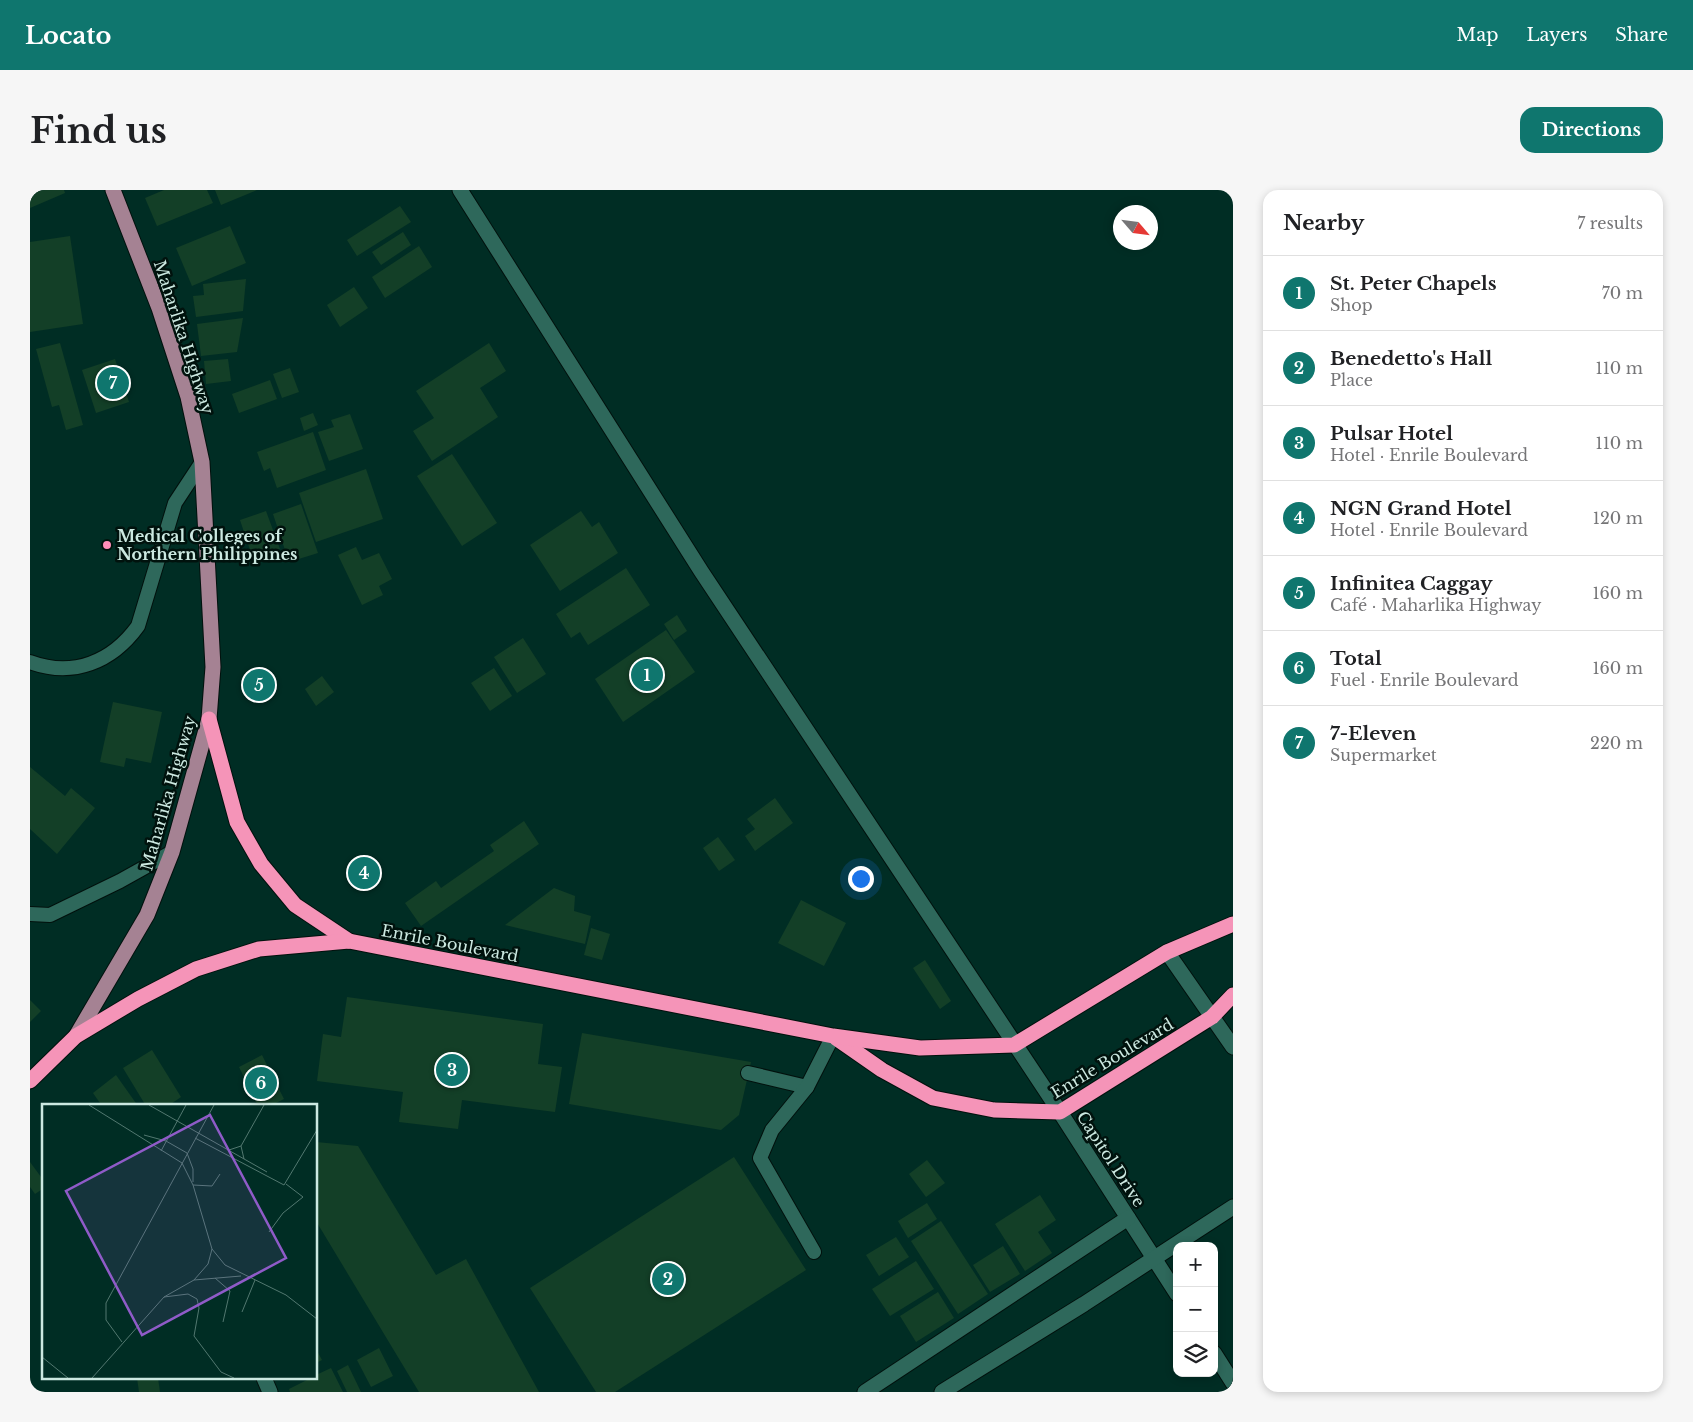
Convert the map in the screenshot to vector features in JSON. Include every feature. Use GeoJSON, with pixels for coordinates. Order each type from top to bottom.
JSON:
{"type":"FeatureCollection","features":[{"type":"Feature","properties":{"kind":"highway"},"geometry":{"type":"LineString","coordinates":[[209,718],[237,822],[261,864],[295,905],[349,941]]}},
{"type":"Feature","properties":{"kind":"highway","name":"Enrile Boulevard"},"geometry":{"type":"LineString","coordinates":[[76,1036],[138,999],[196,969],[259,948],[349,941],[833,1036],[920,1048],[1014,1045],[1167,952],[1233,924]]}},
{"type":"Feature","properties":{"kind":"highway","name":"Enrile Boulevard"},"geometry":{"type":"LineString","coordinates":[[833,1036],[882,1070],[933,1098],[994,1110],[1060,1112],[1212,1017],[1233,995]]}},
{"type":"Feature","properties":{"kind":"highway","name":"Maharlika Highway"},"geometry":{"type":"LineString","coordinates":[[30,1081],[76,1036]]}},
{"type":"Feature","properties":{"kind":"main road","name":"Maharlika Highway"},"geometry":{"type":"LineString","coordinates":[[76,1036],[147,915],[172,852],[209,718],[213,667],[202,462],[188,397],[159,308],[113,190]]}},
{"type":"Feature","properties":{"kind":"street","name":"Capitol Drive"},"geometry":{"type":"LineString","coordinates":[[460,190],[701,571],[1060,1112],[1173,1288]]}},
{"type":"Feature","properties":{"kind":"street"},"geometry":{"type":"LineString","coordinates":[[1167,952],[1233,1047]]}},
{"type":"Feature","properties":{"kind":"street"},"geometry":{"type":"LineString","coordinates":[[942,1392],[1233,1207]]}},
{"type":"Feature","properties":{"kind":"street"},"geometry":{"type":"LineString","coordinates":[[865,1392],[1128,1218]]}},
{"type":"Feature","properties":{"kind":"street"},"geometry":{"type":"LineString","coordinates":[[1218,1359],[1233,1383]]}},
{"type":"Feature","properties":{"kind":"street"},"geometry":{"type":"LineString","coordinates":[[265,1380],[270,1392]]}},
{"type":"Feature","properties":{"kind":"lane"},"geometry":{"type":"LineString","coordinates":[[30,662],[50,669],[74,668],[110,656],[129,639],[138,626],[175,502],[202,462]]}},
{"type":"Feature","properties":{"kind":"lane"},"geometry":{"type":"LineString","coordinates":[[30,914],[50,915],[120,881],[172,852]]}},
{"type":"Feature","properties":{"kind":"lane"},"geometry":{"type":"LineString","coordinates":[[814,1252],[760,1158],[772,1130],[807,1087],[833,1036]]}},
{"type":"Feature","properties":{"kind":"lane"},"geometry":{"type":"LineString","coordinates":[[748,1073],[807,1087]]}},
{"type":"Feature","properties":{"kind":"building"},"geometry":{"type":"Polygon","coordinates":[[[41,190],[64,190],[65,193],[30,208],[30,194],[41,190]]]}},
{"type":"Feature","properties":{"kind":"building"},"geometry":{"type":"Polygon","coordinates":[[[164,190],[207,190],[213,203],[157,226],[145,198],[164,190]]]}},
{"type":"Feature","properties":{"kind":"building"},"geometry":{"type":"Polygon","coordinates":[[[215,190],[257,190],[221,205],[215,190]]]}},
{"type":"Feature","properties":{"kind":"building"},"geometry":{"type":"Polygon","coordinates":[[[400,206],[411,222],[357,256],[347,240],[400,206]]]}},
{"type":"Feature","properties":{"kind":"building"},"geometry":{"type":"Polygon","coordinates":[[[230,226],[246,263],[192,286],[176,248],[230,226]]]}},
{"type":"Feature","properties":{"kind":"building"},"geometry":{"type":"Polygon","coordinates":[[[403,232],[411,245],[381,265],[372,252],[403,232]]]}},
{"type":"Feature","properties":{"kind":"building"},"geometry":{"type":"Polygon","coordinates":[[[70,236],[83,324],[30,332],[30,242],[70,236]]]}},
{"type":"Feature","properties":{"kind":"building"},"geometry":{"type":"Polygon","coordinates":[[[419,246],[432,267],[385,298],[372,277],[419,246]]]}},
{"type":"Feature","properties":{"kind":"building"},"geometry":{"type":"Polygon","coordinates":[[[246,279],[243,311],[196,317],[193,296],[204,295],[203,284],[246,279]]]}},
{"type":"Feature","properties":{"kind":"building"},"geometry":{"type":"Polygon","coordinates":[[[354,287],[368,308],[340,327],[327,305],[354,287]]]}},
{"type":"Feature","properties":{"kind":"building"},"geometry":{"type":"Polygon","coordinates":[[[243,318],[237,352],[201,356],[197,324],[243,318]]]}},
{"type":"Feature","properties":{"kind":"building"},"geometry":{"type":"Polygon","coordinates":[[[60,343],[83,425],[66,430],[59,405],[52,407],[36,349],[60,343]]]}},
{"type":"Feature","properties":{"kind":"building"},"geometry":{"type":"Polygon","coordinates":[[[489,343],[506,371],[480,388],[498,417],[432,461],[413,431],[434,418],[416,391],[489,343]]]}},
{"type":"Feature","properties":{"kind":"building"},"geometry":{"type":"Polygon","coordinates":[[[115,359],[129,402],[96,413],[82,370],[115,359]]]}},
{"type":"Feature","properties":{"kind":"building"},"geometry":{"type":"Polygon","coordinates":[[[228,359],[231,381],[206,384],[204,361],[228,359]]]}},
{"type":"Feature","properties":{"kind":"building"},"geometry":{"type":"Polygon","coordinates":[[[290,368],[299,392],[282,398],[273,374],[290,368]]]}},
{"type":"Feature","properties":{"kind":"building"},"geometry":{"type":"Polygon","coordinates":[[[270,380],[277,399],[239,413],[232,394],[270,380]]]}},
{"type":"Feature","properties":{"kind":"building"},"geometry":{"type":"Polygon","coordinates":[[[313,413],[318,425],[304,431],[300,418],[313,413]]]}},
{"type":"Feature","properties":{"kind":"building"},"geometry":{"type":"Polygon","coordinates":[[[350,414],[363,449],[329,461],[318,432],[334,427],[331,420],[350,414]]]}},
{"type":"Feature","properties":{"kind":"building"},"geometry":{"type":"Polygon","coordinates":[[[313,432],[326,470],[277,488],[270,468],[264,471],[257,452],[313,432]]]}},
{"type":"Feature","properties":{"kind":"building"},"geometry":{"type":"Polygon","coordinates":[[[452,454],[497,523],[462,546],[417,476],[452,454]]]}},
{"type":"Feature","properties":{"kind":"building"},"geometry":{"type":"Polygon","coordinates":[[[366,469],[383,519],[316,542],[299,493],[366,469]]]}},
{"type":"Feature","properties":{"kind":"building"},"geometry":{"type":"Polygon","coordinates":[[[301,504],[318,553],[289,562],[273,514],[301,504]]]}},
{"type":"Feature","properties":{"kind":"building"},"geometry":{"type":"Polygon","coordinates":[[[266,511],[280,549],[253,559],[240,520],[266,511]]]}},
{"type":"Feature","properties":{"kind":"building"},"geometry":{"type":"Polygon","coordinates":[[[581,511],[592,527],[599,522],[618,553],[560,591],[530,545],[581,511]]]}},
{"type":"Feature","properties":{"kind":"building"},"geometry":{"type":"Polygon","coordinates":[[[356,547],[362,560],[379,553],[392,579],[379,586],[383,595],[362,605],[338,555],[356,547]]]}},
{"type":"Feature","properties":{"kind":"building"},"geometry":{"type":"Polygon","coordinates":[[[626,568],[650,605],[588,645],[580,632],[571,638],[556,614],[626,568]]]}},
{"type":"Feature","properties":{"kind":"building"},"geometry":{"type":"Polygon","coordinates":[[[677,615],[687,631],[674,640],[664,624],[677,615]]]}},
{"type":"Feature","properties":{"kind":"building"},"geometry":{"type":"Polygon","coordinates":[[[666,630],[695,672],[623,722],[595,679],[666,630]]]}},
{"type":"Feature","properties":{"kind":"building"},"geometry":{"type":"Polygon","coordinates":[[[523,638],[546,674],[517,693],[494,657],[523,638]]]}},
{"type":"Feature","properties":{"kind":"building"},"geometry":{"type":"Polygon","coordinates":[[[494,668],[512,696],[490,711],[471,683],[494,668]]]}},
{"type":"Feature","properties":{"kind":"building"},"geometry":{"type":"Polygon","coordinates":[[[322,676],[334,692],[316,706],[305,689],[322,676]]]}},
{"type":"Feature","properties":{"kind":"building"},"geometry":{"type":"Polygon","coordinates":[[[113,702],[162,712],[151,763],[126,758],[124,767],[100,762],[113,702]]]}},
{"type":"Feature","properties":{"kind":"building"},"geometry":{"type":"Polygon","coordinates":[[[30,767],[65,796],[71,788],[95,808],[57,854],[30,829],[30,767]]]}},
{"type":"Feature","properties":{"kind":"building"},"geometry":{"type":"Polygon","coordinates":[[[775,798],[793,823],[755,851],[745,836],[755,829],[747,819],[775,798]]]}},
{"type":"Feature","properties":{"kind":"building"},"geometry":{"type":"Polygon","coordinates":[[[524,821],[539,844],[421,926],[405,903],[436,881],[441,888],[494,851],[490,845],[524,821]]]}},
{"type":"Feature","properties":{"kind":"building"},"geometry":{"type":"Polygon","coordinates":[[[718,837],[735,860],[719,871],[703,848],[718,837]]]}},
{"type":"Feature","properties":{"kind":"building"},"geometry":{"type":"Polygon","coordinates":[[[554,888],[575,896],[574,911],[591,916],[585,944],[505,925],[554,888]]]}},
{"type":"Feature","properties":{"kind":"building"},"geometry":{"type":"Polygon","coordinates":[[[801,900],[846,923],[824,966],[778,943],[801,900]]]}},
{"type":"Feature","properties":{"kind":"building"},"geometry":{"type":"Polygon","coordinates":[[[591,928],[610,934],[602,960],[584,955],[591,928]]]}},
{"type":"Feature","properties":{"kind":"building"},"geometry":{"type":"Polygon","coordinates":[[[925,960],[951,1001],[940,1009],[913,968],[925,960]]]}},
{"type":"Feature","properties":{"kind":"building"},"geometry":{"type":"Polygon","coordinates":[[[347,997],[543,1024],[538,1064],[562,1067],[555,1112],[462,1100],[458,1129],[399,1122],[403,1092],[317,1081],[323,1034],[341,1037],[347,997]]]}},
{"type":"Feature","properties":{"kind":"building"},"geometry":{"type":"Polygon","coordinates":[[[30,1000],[41,1011],[30,1022],[30,1000]]]}},
{"type":"Feature","properties":{"kind":"building"},"geometry":{"type":"Polygon","coordinates":[[[582,1033],[751,1062],[739,1115],[721,1130],[569,1104],[582,1033]]]}},
{"type":"Feature","properties":{"kind":"building"},"geometry":{"type":"Polygon","coordinates":[[[152,1050],[181,1097],[171,1104],[145,1104],[123,1068],[152,1050]]]}},
{"type":"Feature","properties":{"kind":"building"},"geometry":{"type":"Polygon","coordinates":[[[262,1055],[284,1099],[274,1104],[257,1104],[239,1067],[262,1055]]]}},
{"type":"Feature","properties":{"kind":"building"},"geometry":{"type":"Polygon","coordinates":[[[116,1075],[137,1104],[101,1104],[93,1093],[116,1075]]]}},
{"type":"Feature","properties":{"kind":"building"},"geometry":{"type":"Polygon","coordinates":[[[318,1142],[358,1146],[436,1275],[466,1259],[539,1392],[419,1392],[318,1224],[318,1142]]]}},
{"type":"Feature","properties":{"kind":"building"},"geometry":{"type":"Polygon","coordinates":[[[734,1157],[806,1270],[615,1392],[596,1392],[530,1288],[734,1157]]]}},
{"type":"Feature","properties":{"kind":"building"},"geometry":{"type":"Polygon","coordinates":[[[927,1160],[945,1183],[926,1197],[909,1174],[927,1160]]]}},
{"type":"Feature","properties":{"kind":"building"},"geometry":{"type":"Polygon","coordinates":[[[30,1162],[42,1178],[42,1189],[35,1194],[30,1187],[30,1162]]]}},
{"type":"Feature","properties":{"kind":"building"},"geometry":{"type":"Polygon","coordinates":[[[1040,1195],[1056,1220],[1038,1232],[1052,1253],[1025,1271],[995,1224],[1040,1195]]]}},
{"type":"Feature","properties":{"kind":"building"},"geometry":{"type":"Polygon","coordinates":[[[927,1203],[937,1219],[908,1238],[898,1221],[927,1203]]]}},
{"type":"Feature","properties":{"kind":"building"},"geometry":{"type":"Polygon","coordinates":[[[941,1221],[988,1294],[958,1314],[911,1241],[941,1221]]]}},
{"type":"Feature","properties":{"kind":"building"},"geometry":{"type":"Polygon","coordinates":[[[896,1237],[909,1257],[879,1276],[866,1255],[896,1237]]]}},
{"type":"Feature","properties":{"kind":"building"},"geometry":{"type":"Polygon","coordinates":[[[1003,1246],[1020,1274],[990,1292],[973,1265],[1003,1246]]]}},
{"type":"Feature","properties":{"kind":"building"},"geometry":{"type":"Polygon","coordinates":[[[916,1261],[934,1289],[890,1316],[872,1289],[916,1261]]]}},
{"type":"Feature","properties":{"kind":"building"},"geometry":{"type":"Polygon","coordinates":[[[938,1292],[954,1318],[916,1342],[900,1316],[938,1292]]]}},
{"type":"Feature","properties":{"kind":"building"},"geometry":{"type":"Polygon","coordinates":[[[379,1348],[393,1376],[371,1387],[357,1360],[379,1348]]]}},
{"type":"Feature","properties":{"kind":"building"},"geometry":{"type":"Polygon","coordinates":[[[318,1353],[322,1360],[318,1362],[318,1353]]]}},
{"type":"Feature","properties":{"kind":"building"},"geometry":{"type":"Polygon","coordinates":[[[348,1365],[361,1392],[347,1392],[337,1371],[348,1365]]]}},
{"type":"Feature","properties":{"kind":"building"},"geometry":{"type":"Polygon","coordinates":[[[331,1368],[343,1392],[290,1392],[289,1389],[307,1380],[318,1380],[318,1374],[331,1368]]]}},
{"type":"Feature","properties":{"kind":"building"},"geometry":{"type":"Polygon","coordinates":[[[137,1380],[158,1380],[160,1392],[139,1392],[137,1380]]]}},
{"type":"Feature","properties":{"kind":"place","name":"7-Eleven"},"geometry":{"type":"Point","coordinates":[113,383]}},
{"type":"Feature","properties":{"kind":"place","name":"Medical Colleges of Northern Philippines"},"geometry":{"type":"Point","coordinates":[107,545]}},
{"type":"Feature","properties":{"kind":"place","name":"St. Peter Chapels"},"geometry":{"type":"Point","coordinates":[647,675]}},
{"type":"Feature","properties":{"kind":"place","name":"Infinitea Caggay"},"geometry":{"type":"Point","coordinates":[259,685]}},
{"type":"Feature","properties":{"kind":"place","name":"NGN Grand Hotel"},"geometry":{"type":"Point","coordinates":[364,873]}},
{"type":"Feature","properties":{"kind":"place","name":"Pulsar Hotel"},"geometry":{"type":"Point","coordinates":[452,1070]}},
{"type":"Feature","properties":{"kind":"place","name":"Total"},"geometry":{"type":"Point","coordinates":[261,1083]}},
{"type":"Feature","properties":{"kind":"place","name":"Benedetto's Hall"},"geometry":{"type":"Point","coordinates":[668,1279]}}]}
